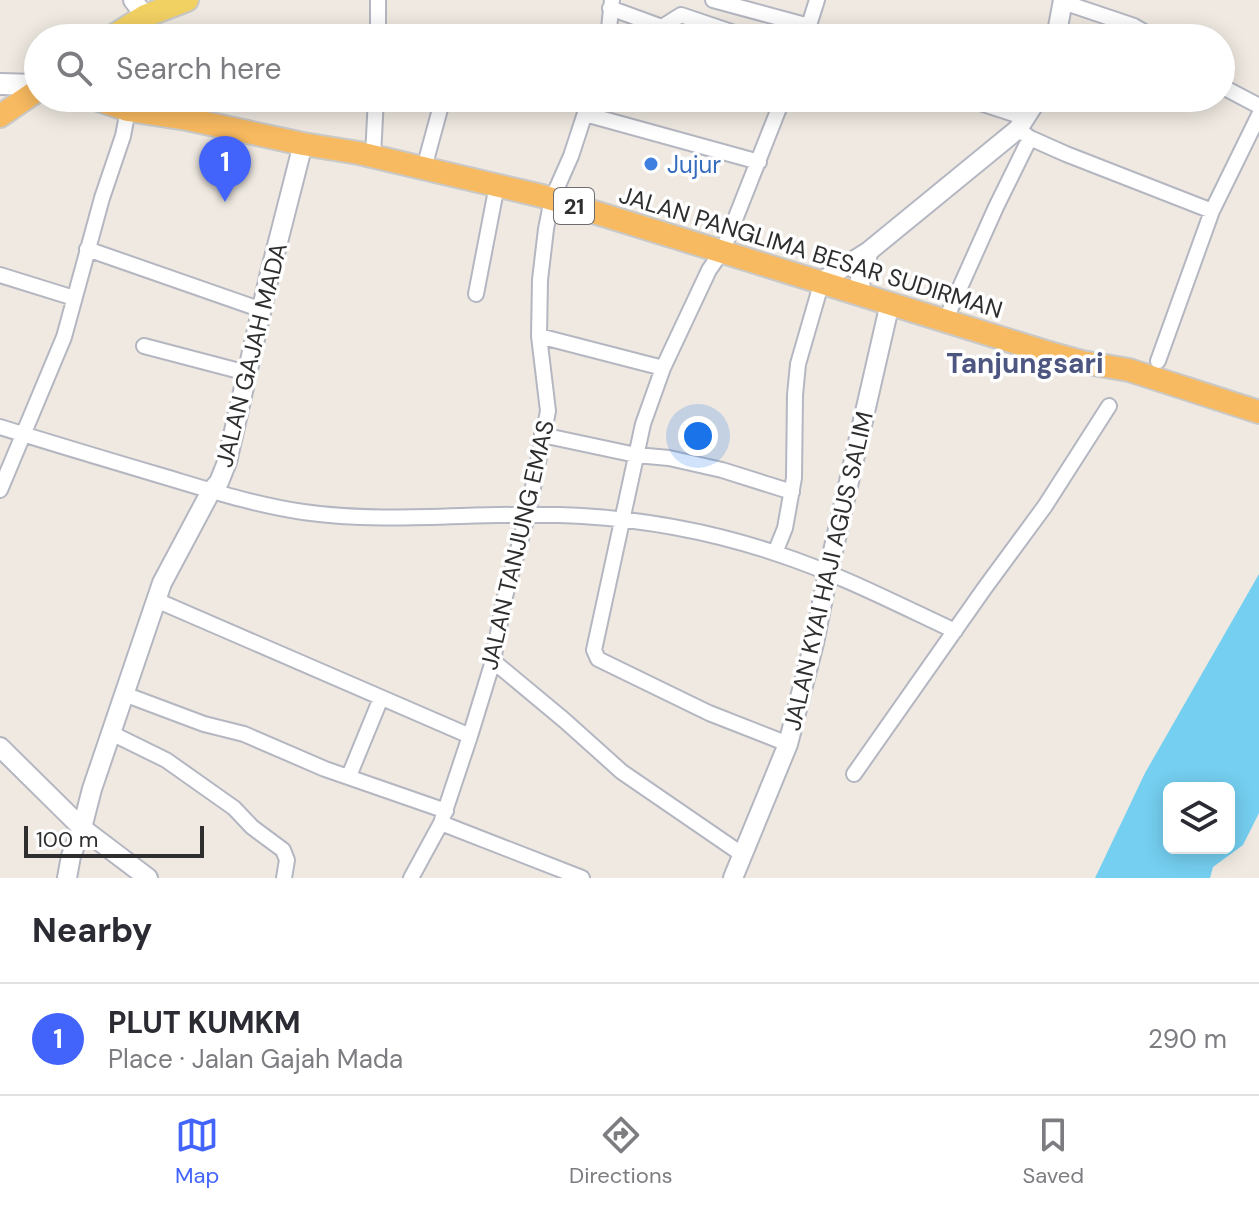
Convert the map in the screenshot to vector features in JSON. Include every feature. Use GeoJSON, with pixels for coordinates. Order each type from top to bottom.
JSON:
{"type":"FeatureCollection","features":[{"type":"Feature","properties":{"kind":"highway"},"geometry":{"type":"LineString","coordinates":[[0,116],[24,98]]}},
{"type":"Feature","properties":{"kind":"highway","name":"JALAN PANGLIMA BESAR SUDIRMAN"},"geometry":{"type":"LineString","coordinates":[[141,112],[373,156],[552,199],[1046,352],[1129,370],[1259,412]]}},
{"type":"Feature","properties":{"kind":"main road"},"geometry":{"type":"LineString","coordinates":[[124,24],[139,8],[187,0]]}},
{"type":"Feature","properties":{"kind":"main road"},"geometry":{"type":"LineString","coordinates":[[0,84],[24,87]]}},
{"type":"Feature","properties":{"kind":"street"},"geometry":{"type":"LineString","coordinates":[[378,0],[378,24]]}},
{"type":"Feature","properties":{"kind":"street"},"geometry":{"type":"LineString","coordinates":[[667,24],[681,15],[686,0]]}},
{"type":"Feature","properties":{"kind":"street"},"geometry":{"type":"LineString","coordinates":[[713,0],[784,24]]}},
{"type":"Feature","properties":{"kind":"street"},"geometry":{"type":"LineString","coordinates":[[810,24],[817,0]]}},
{"type":"Feature","properties":{"kind":"street"},"geometry":{"type":"LineString","coordinates":[[1059,24],[1063,1],[1128,24]]}},
{"type":"Feature","properties":{"kind":"street"},"geometry":{"type":"LineString","coordinates":[[609,24],[611,4],[655,24]]}},
{"type":"Feature","properties":{"kind":"street"},"geometry":{"type":"LineString","coordinates":[[681,15],[708,24]]}},
{"type":"Feature","properties":{"kind":"street"},"geometry":{"type":"LineString","coordinates":[[1235,93],[1259,106]]}},
{"type":"Feature","properties":{"kind":"street"},"geometry":{"type":"LineString","coordinates":[[0,490],[64,337],[128,112]]}},
{"type":"Feature","properties":{"kind":"street"},"geometry":{"type":"LineString","coordinates":[[373,156],[375,112]]}},
{"type":"Feature","properties":{"kind":"street"},"geometry":{"type":"LineString","coordinates":[[424,168],[439,112]]}},
{"type":"Feature","properties":{"kind":"street","name":"JALAN TANJUNG EMAS"},"geometry":{"type":"LineString","coordinates":[[411,878],[444,817],[470,736],[493,661],[504,600],[528,513],[548,411],[539,336],[540,280],[552,199],[571,156],[584,112]]}},
{"type":"Feature","properties":{"kind":"street"},"geometry":{"type":"LineString","coordinates":[[613,112],[759,162]]}},
{"type":"Feature","properties":{"kind":"street"},"geometry":{"type":"LineString","coordinates":[[778,112],[723,250],[709,270],[663,368],[643,424],[594,647],[596,657],[709,713],[788,744]]}},
{"type":"Feature","properties":{"kind":"street"},"geometry":{"type":"LineString","coordinates":[[993,112],[1212,211]]}},
{"type":"Feature","properties":{"kind":"street"},"geometry":{"type":"LineString","coordinates":[[945,321],[996,207],[1031,112]]}},
{"type":"Feature","properties":{"kind":"street"},"geometry":{"type":"LineString","coordinates":[[1158,361],[1212,211],[1259,115]]}},
{"type":"Feature","properties":{"kind":"street"},"geometry":{"type":"LineString","coordinates":[[775,553],[785,528],[792,492],[798,364],[822,281],[869,251],[1024,128]]}},
{"type":"Feature","properties":{"kind":"street","name":"JALAN GAJAH MADA"},"geometry":{"type":"LineString","coordinates":[[67,878],[71,856],[162,583],[211,491],[219,482],[227,462],[303,144]]}},
{"type":"Feature","properties":{"kind":"street"},"geometry":{"type":"LineString","coordinates":[[476,294],[497,185]]}},
{"type":"Feature","properties":{"kind":"street"},"geometry":{"type":"LineString","coordinates":[[87,249],[262,310]]}},
{"type":"Feature","properties":{"kind":"street"},"geometry":{"type":"LineString","coordinates":[[861,294],[860,278],[869,251]]}},
{"type":"Feature","properties":{"kind":"street"},"geometry":{"type":"LineString","coordinates":[[0,275],[74,298]]}},
{"type":"Feature","properties":{"kind":"street","name":"JALAN KYAI HAJI AGUS SALIM"},"geometry":{"type":"LineString","coordinates":[[733,878],[788,744],[814,643],[890,303]]}},
{"type":"Feature","properties":{"kind":"street"},"geometry":{"type":"LineString","coordinates":[[539,336],[663,368]]}},
{"type":"Feature","properties":{"kind":"street"},"geometry":{"type":"LineString","coordinates":[[144,346],[247,373]]}},
{"type":"Feature","properties":{"kind":"street"},"geometry":{"type":"LineString","coordinates":[[854,774],[1045,506],[1109,406]]}},
{"type":"Feature","properties":{"kind":"street"},"geometry":{"type":"LineString","coordinates":[[0,427],[247,502],[290,510],[355,517],[528,513],[584,516],[665,527],[775,553],[828,573],[955,631]]}},
{"type":"Feature","properties":{"kind":"street"},"geometry":{"type":"LineString","coordinates":[[542,435],[709,467],[792,492]]}},
{"type":"Feature","properties":{"kind":"street"},"geometry":{"type":"LineString","coordinates":[[156,600],[470,736]]}},
{"type":"Feature","properties":{"kind":"street"},"geometry":{"type":"LineString","coordinates":[[493,661],[622,772],[743,855]]}},
{"type":"Feature","properties":{"kind":"street"},"geometry":{"type":"LineString","coordinates":[[124,694],[204,724],[244,734],[325,769],[349,776],[582,878]]}},
{"type":"Feature","properties":{"kind":"street"},"geometry":{"type":"LineString","coordinates":[[349,776],[381,698]]}},
{"type":"Feature","properties":{"kind":"street"},"geometry":{"type":"LineString","coordinates":[[111,733],[166,760],[234,808],[252,827],[283,850],[287,860],[284,878]]}},
{"type":"Feature","properties":{"kind":"street"},"geometry":{"type":"LineString","coordinates":[[0,747],[82,828],[148,878]]}},
{"type":"Feature","properties":{"kind":"water"},"geometry":{"type":"Polygon","coordinates":[[[1259,574],[1259,813],[1243,845],[1235,851],[1235,782],[1163,782],[1163,854],[1231,854],[1213,867],[1210,878],[1095,878],[1145,773],[1259,574]]]}},
{"type":"Feature","properties":{"kind":"place","name":"Jujur"},"geometry":{"type":"Point","coordinates":[651,164]}},
{"type":"Feature","properties":{"kind":"place","name":"PLUT KUMKM"},"geometry":{"type":"Point","coordinates":[225,202]}},
{"type":"Feature","properties":{"kind":"district","name":"Tanjungsari"},"geometry":{"type":"Point","coordinates":[1025,363]}}]}
